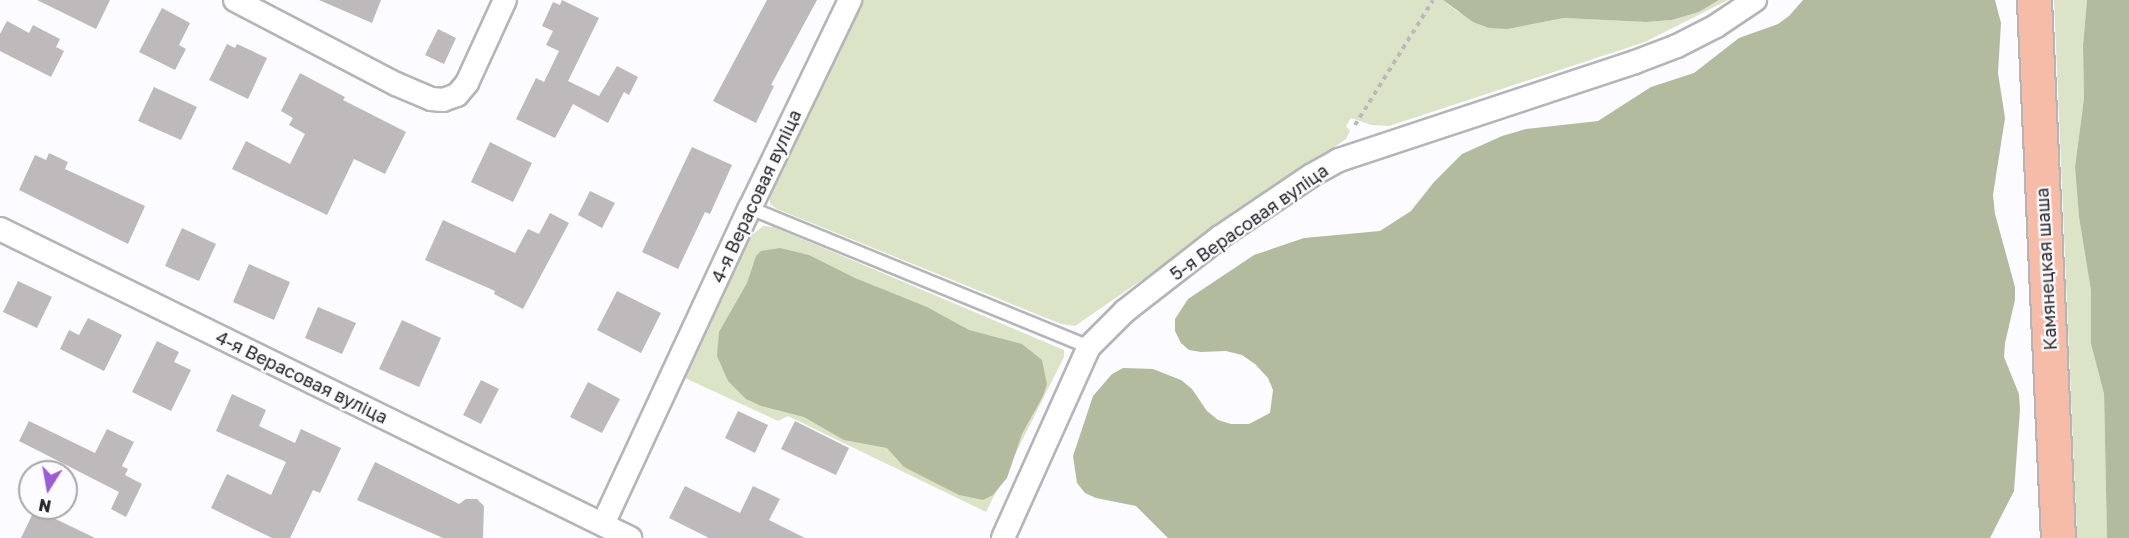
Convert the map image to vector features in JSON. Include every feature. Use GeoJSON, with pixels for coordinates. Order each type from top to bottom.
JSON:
{"type":"FeatureCollection","features":[{"type":"Feature","properties":{"kind":"main road","name":"Камянецкая шаша"},"geometry":{"type":"LineString","coordinates":[[2034,0],[2058,538]]}},
{"type":"Feature","properties":{"kind":"street"},"geometry":{"type":"LineString","coordinates":[[235,0],[396,84],[431,99],[443,100],[457,96],[467,83],[505,0]]}},
{"type":"Feature","properties":{"kind":"street","name":"4-я Верасовая вуліца"},"geometry":{"type":"LineString","coordinates":[[603,524],[850,0]]}},
{"type":"Feature","properties":{"kind":"street","name":"5-я Верасовая вуліца"},"geometry":{"type":"LineString","coordinates":[[1003,538],[1089,347],[1125,311],[1194,257],[1332,164],[1367,149],[1635,62],[1677,46],[1716,26],[1755,0]]}},
{"type":"Feature","properties":{"kind":"street","name":"4-я Верасовая вуліца"},"geometry":{"type":"LineString","coordinates":[[0,229],[630,538]]}},
{"type":"Feature","properties":{"kind":"lane"},"geometry":{"type":"LineString","coordinates":[[750,208],[1089,347]]}},
{"type":"Feature","properties":{"kind":"path"},"geometry":{"type":"LineString","coordinates":[[1355,125],[1433,0]]}},
{"type":"Feature","properties":{"kind":"green space"},"geometry":{"type":"Polygon","coordinates":[[[863,0],[1443,0],[1458,12],[1508,29],[1564,18],[1646,22],[1672,20],[1699,12],[1719,0],[1728,0],[1645,42],[1389,126],[1371,125],[1351,118],[1346,126],[1350,131],[1346,139],[1075,326],[1061,324],[777,209],[770,204],[769,190],[863,0]]]}},
{"type":"Feature","properties":{"kind":"green space"},"geometry":{"type":"Polygon","coordinates":[[[1443,0],[1719,0],[1699,12],[1672,20],[1646,22],[1564,18],[1508,29],[1489,28],[1473,22],[1443,0]]]}},
{"type":"Feature","properties":{"kind":"green space"},"geometry":{"type":"Polygon","coordinates":[[[1803,0],[1995,0],[2001,23],[1998,73],[2005,118],[1993,195],[1995,214],[2015,287],[2015,300],[2004,357],[2019,394],[2020,410],[2014,491],[1990,538],[1168,538],[1136,506],[1096,498],[1085,493],[1077,483],[1073,456],[1093,396],[1112,374],[1123,368],[1153,369],[1181,380],[1192,389],[1207,411],[1218,420],[1231,424],[1249,424],[1270,413],[1273,390],[1268,378],[1255,364],[1242,355],[1226,351],[1189,350],[1181,343],[1175,331],[1175,319],[1188,299],[1254,255],[1304,238],[1380,231],[1411,211],[1434,182],[1462,154],[1502,136],[1526,129],[1598,121],[1651,87],[1694,73],[1739,38],[1778,24],[1789,16],[1803,0]]]}},
{"type":"Feature","properties":{"kind":"green space"},"geometry":{"type":"Polygon","coordinates":[[[2054,0],[2087,0],[2083,45],[2084,98],[2075,167],[2079,217],[2091,291],[2091,344],[2104,394],[2107,538],[2077,538],[2054,0]]]}},
{"type":"Feature","properties":{"kind":"green space"},"geometry":{"type":"Polygon","coordinates":[[[2087,0],[2129,0],[2129,538],[2107,538],[2104,394],[2091,344],[2091,291],[2079,217],[2075,167],[2084,98],[2083,45],[2087,0]]]}},
{"type":"Feature","properties":{"kind":"green space"},"geometry":{"type":"Polygon","coordinates":[[[763,226],[774,227],[1064,350],[1064,357],[986,512],[788,416],[778,421],[685,378],[751,236],[763,226]]]}},
{"type":"Feature","properties":{"kind":"green space"},"geometry":{"type":"Polygon","coordinates":[[[780,248],[809,255],[855,278],[927,307],[969,330],[1022,344],[1042,360],[1047,384],[1043,396],[1022,434],[1007,478],[993,495],[983,500],[959,495],[904,467],[887,448],[844,440],[804,417],[761,406],[746,399],[728,381],[717,356],[719,332],[747,283],[756,256],[761,251],[780,248]]]}},
{"type":"Feature","properties":{"kind":"building"},"geometry":{"type":"Polygon","coordinates":[[[37,0],[110,0],[96,29],[37,0]]]}},
{"type":"Feature","properties":{"kind":"building"},"geometry":{"type":"Polygon","coordinates":[[[319,0],[381,0],[372,23],[319,0]]]}},
{"type":"Feature","properties":{"kind":"building"},"geometry":{"type":"Polygon","coordinates":[[[562,0],[599,18],[568,81],[599,96],[617,66],[638,77],[629,95],[624,92],[608,123],[573,104],[555,138],[516,119],[536,78],[544,82],[559,51],[546,45],[553,31],[542,26],[553,2],[560,5],[562,0]]]}},
{"type":"Feature","properties":{"kind":"building"},"geometry":{"type":"Polygon","coordinates":[[[767,0],[817,0],[771,85],[774,86],[756,123],[713,101],[767,0]]]}},
{"type":"Feature","properties":{"kind":"building"},"geometry":{"type":"Polygon","coordinates":[[[162,8],[190,23],[179,45],[186,49],[175,70],[139,52],[162,8]]]}},
{"type":"Feature","properties":{"kind":"building"},"geometry":{"type":"Polygon","coordinates":[[[7,21],[29,33],[33,25],[60,39],[56,47],[64,51],[51,77],[0,51],[0,34],[7,21]]]}},
{"type":"Feature","properties":{"kind":"building"},"geometry":{"type":"Polygon","coordinates":[[[438,29],[456,38],[444,64],[425,55],[438,29]]]}},
{"type":"Feature","properties":{"kind":"building"},"geometry":{"type":"Polygon","coordinates":[[[227,44],[235,48],[237,44],[267,58],[248,99],[209,80],[227,44]]]}},
{"type":"Feature","properties":{"kind":"building"},"geometry":{"type":"Polygon","coordinates":[[[300,73],[345,97],[343,100],[406,132],[385,174],[354,159],[327,215],[232,169],[246,141],[290,164],[305,134],[289,125],[293,118],[281,111],[300,73]]]}},
{"type":"Feature","properties":{"kind":"building"},"geometry":{"type":"Polygon","coordinates":[[[154,87],[197,107],[181,140],[138,121],[154,87]]]}},
{"type":"Feature","properties":{"kind":"building"},"geometry":{"type":"Polygon","coordinates":[[[490,142],[532,163],[513,202],[471,182],[490,142]]]}},
{"type":"Feature","properties":{"kind":"building"},"geometry":{"type":"Polygon","coordinates":[[[692,147],[732,165],[710,214],[705,212],[678,269],[642,252],[692,147]]]}},
{"type":"Feature","properties":{"kind":"building"},"geometry":{"type":"Polygon","coordinates":[[[49,153],[68,162],[65,169],[145,206],[128,244],[19,190],[35,155],[46,160],[49,153]]]}},
{"type":"Feature","properties":{"kind":"building"},"geometry":{"type":"Polygon","coordinates":[[[590,191],[615,203],[602,228],[578,215],[590,191]]]}},
{"type":"Feature","properties":{"kind":"building"},"geometry":{"type":"Polygon","coordinates":[[[550,213],[569,223],[523,309],[494,294],[495,291],[425,260],[443,220],[515,253],[528,229],[539,234],[550,213]]]}},
{"type":"Feature","properties":{"kind":"building"},"geometry":{"type":"Polygon","coordinates":[[[182,228],[216,244],[199,281],[165,266],[182,228]]]}},
{"type":"Feature","properties":{"kind":"building"},"geometry":{"type":"Polygon","coordinates":[[[249,264],[290,282],[274,320],[233,302],[249,264]]]}},
{"type":"Feature","properties":{"kind":"building"},"geometry":{"type":"Polygon","coordinates":[[[18,281],[52,297],[37,328],[3,312],[18,281]]]}},
{"type":"Feature","properties":{"kind":"building"},"geometry":{"type":"Polygon","coordinates":[[[617,291],[661,313],[641,353],[597,330],[617,291]]]}},
{"type":"Feature","properties":{"kind":"building"},"geometry":{"type":"Polygon","coordinates":[[[318,307],[356,323],[342,354],[305,338],[318,307]]]}},
{"type":"Feature","properties":{"kind":"building"},"geometry":{"type":"Polygon","coordinates":[[[88,318],[122,335],[104,371],[60,349],[69,330],[79,335],[88,318]]]}},
{"type":"Feature","properties":{"kind":"building"},"geometry":{"type":"Polygon","coordinates":[[[402,320],[441,338],[419,387],[379,369],[402,320]]]}},
{"type":"Feature","properties":{"kind":"building"},"geometry":{"type":"Polygon","coordinates":[[[157,341],[179,352],[174,362],[191,370],[171,411],[132,392],[157,341]]]}},
{"type":"Feature","properties":{"kind":"building"},"geometry":{"type":"Polygon","coordinates":[[[481,380],[499,389],[481,424],[463,415],[481,380]]]}},
{"type":"Feature","properties":{"kind":"building"},"geometry":{"type":"Polygon","coordinates":[[[588,382],[620,399],[602,433],[570,417],[588,382]]]}},
{"type":"Feature","properties":{"kind":"building"},"geometry":{"type":"Polygon","coordinates":[[[232,394],[266,410],[259,426],[295,443],[301,429],[341,448],[320,493],[313,490],[290,538],[272,538],[211,508],[227,474],[271,495],[286,462],[216,431],[232,394]]]}},
{"type":"Feature","properties":{"kind":"building"},"geometry":{"type":"Polygon","coordinates":[[[738,411],[768,425],[755,453],[725,438],[738,411]]]}},
{"type":"Feature","properties":{"kind":"building"},"geometry":{"type":"Polygon","coordinates":[[[29,421],[95,453],[107,429],[134,442],[122,466],[128,469],[125,475],[142,484],[126,517],[111,509],[119,492],[78,471],[78,460],[56,460],[19,441],[29,421]]]}},
{"type":"Feature","properties":{"kind":"building"},"geometry":{"type":"Polygon","coordinates":[[[795,421],[849,448],[836,475],[781,449],[795,421]]]}},
{"type":"Feature","properties":{"kind":"building"},"geometry":{"type":"Polygon","coordinates":[[[375,462],[459,504],[466,499],[477,499],[484,506],[483,538],[443,538],[357,500],[375,462]]]}},
{"type":"Feature","properties":{"kind":"building"},"geometry":{"type":"Polygon","coordinates":[[[685,486],[740,513],[753,486],[780,499],[769,520],[805,538],[709,538],[669,518],[685,486]]]}},
{"type":"Feature","properties":{"kind":"building"},"geometry":{"type":"Polygon","coordinates":[[[30,520],[58,520],[95,538],[21,538],[30,520]]]}}]}
